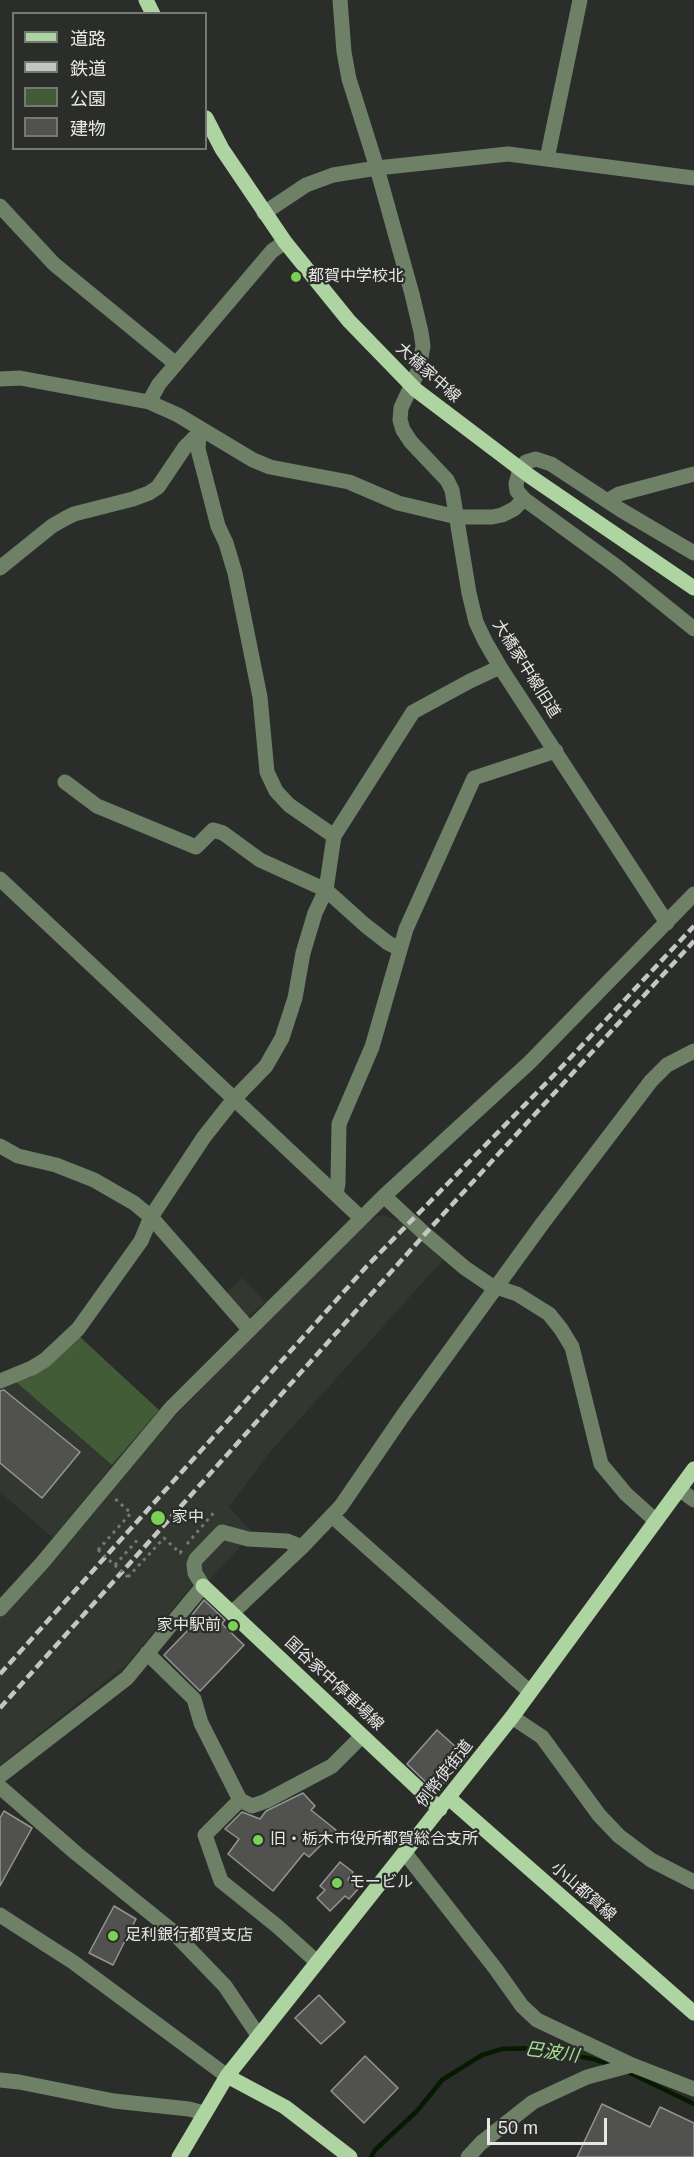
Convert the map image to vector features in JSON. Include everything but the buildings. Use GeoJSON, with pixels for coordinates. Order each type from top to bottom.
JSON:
{"type":"FeatureCollection","features":[{"type":"Feature","properties":{"kind":"main road","name":"大橋家中線"},"geometry":{"type":"LineString","coordinates":[[207,120],[222,149],[285,242],[349,321],[411,384],[439,409],[520,469],[694,588]]}},
{"type":"Feature","properties":{"kind":"main road","name":"例幣使街道"},"geometry":{"type":"LineString","coordinates":[[179,2157],[227,2076],[512,1717],[694,1469]]}},
{"type":"Feature","properties":{"kind":"main road","name":"国谷家中停車場線"},"geometry":{"type":"LineString","coordinates":[[203,1586],[362,1736],[444,1803]]}},
{"type":"Feature","properties":{"kind":"main road","name":"小山都賀線"},"geometry":{"type":"LineString","coordinates":[[444,1803],[694,2013]]}},
{"type":"Feature","properties":{"kind":"main road"},"geometry":{"type":"LineString","coordinates":[[227,2076],[285,2107],[350,2157]]}},
{"type":"Feature","properties":{"kind":"street"},"geometry":{"type":"LineString","coordinates":[[340,0],[344,52],[349,79],[377,168],[421,332],[422,357],[411,384]]}},
{"type":"Feature","properties":{"kind":"street"},"geometry":{"type":"LineString","coordinates":[[547,159],[580,0]]}},
{"type":"Feature","properties":{"kind":"street"},"geometry":{"type":"LineString","coordinates":[[264,213],[306,185],[322,178],[377,168],[508,154],[694,178]]}},
{"type":"Feature","properties":{"kind":"street"},"geometry":{"type":"LineString","coordinates":[[0,206],[54,264],[176,364]]}},
{"type":"Feature","properties":{"kind":"street"},"geometry":{"type":"LineString","coordinates":[[150,402],[159,384],[273,251],[285,242]]}},
{"type":"Feature","properties":{"kind":"street"},"geometry":{"type":"LineString","coordinates":[[0,379],[20,378],[150,402],[178,415],[200,433],[270,467],[349,482],[398,503],[457,517],[502,515],[514,509],[524,499]]}},
{"type":"Feature","properties":{"kind":"street","name":"大橋家中線旧道"},"geometry":{"type":"LineString","coordinates":[[411,384],[401,408],[400,420],[411,441],[447,480],[455,502],[469,593],[476,622],[500,667],[667,923]]}},
{"type":"Feature","properties":{"kind":"street"},"geometry":{"type":"LineString","coordinates":[[0,568],[52,526],[66,518],[149,493],[164,480],[185,447],[200,433]]}},
{"type":"Feature","properties":{"kind":"street"},"geometry":{"type":"LineString","coordinates":[[200,433],[198,449],[218,526],[235,573],[260,697],[267,772],[270,781],[289,805],[334,836]]}},
{"type":"Feature","properties":{"kind":"street"},"geometry":{"type":"LineString","coordinates":[[694,553],[543,460],[526,462],[520,469],[516,483],[517,491],[524,499],[616,566],[694,629]]}},
{"type":"Feature","properties":{"kind":"street"},"geometry":{"type":"LineString","coordinates":[[607,501],[619,494],[694,474]]}},
{"type":"Feature","properties":{"kind":"street"},"geometry":{"type":"LineString","coordinates":[[0,1381],[45,1360],[78,1329],[141,1241],[151,1217],[204,1137],[234,1099],[266,1066],[282,1038],[296,998],[303,954],[315,913],[326,890],[334,836],[413,712],[500,667]]}},
{"type":"Feature","properties":{"kind":"street"},"geometry":{"type":"LineString","coordinates":[[336,1195],[339,1124],[372,1047],[406,929],[474,778],[556,751]]}},
{"type":"Feature","properties":{"kind":"street"},"geometry":{"type":"LineString","coordinates":[[65,782],[97,806],[196,847],[213,830],[223,833],[260,860],[326,890],[365,925],[400,949]]}},
{"type":"Feature","properties":{"kind":"street"},"geometry":{"type":"LineString","coordinates":[[0,879],[361,1218]]}},
{"type":"Feature","properties":{"kind":"street"},"geometry":{"type":"LineString","coordinates":[[0,1610],[171,1408],[361,1218],[530,1062],[694,894]]}},
{"type":"Feature","properties":{"kind":"street"},"geometry":{"type":"LineString","coordinates":[[232,1613],[332,1516],[542,1224],[651,1081],[667,1065],[694,1051]]}},
{"type":"Feature","properties":{"kind":"street"},"geometry":{"type":"LineString","coordinates":[[0,1146],[18,1156],[56,1165],[94,1180],[134,1203],[151,1217],[249,1329]]}},
{"type":"Feature","properties":{"kind":"street"},"geometry":{"type":"LineString","coordinates":[[384,1196],[465,1268],[497,1288],[517,1294],[549,1314],[572,1347],[601,1464],[626,1494],[656,1521]]}},
{"type":"Feature","properties":{"kind":"street"},"geometry":{"type":"LineString","coordinates":[[679,1489],[694,1500]]}},
{"type":"Feature","properties":{"kind":"street"},"geometry":{"type":"LineString","coordinates":[[332,1516],[530,1692]]}},
{"type":"Feature","properties":{"kind":"street"},"geometry":{"type":"LineString","coordinates":[[0,1776],[127,1678],[203,1586],[195,1573],[196,1559],[222,1532],[248,1539],[287,1541],[302,1547]]}},
{"type":"Feature","properties":{"kind":"street"},"geometry":{"type":"LineString","coordinates":[[147,1653],[194,1699],[201,1723],[240,1800],[252,1806],[332,1766],[362,1736]]}},
{"type":"Feature","properties":{"kind":"street"},"geometry":{"type":"LineString","coordinates":[[512,1717],[542,1737],[600,1815],[619,1836],[651,1860],[694,1882]]}},
{"type":"Feature","properties":{"kind":"street"},"geometry":{"type":"LineString","coordinates":[[0,1787],[76,1854],[170,1929],[225,1986],[258,2035]]}},
{"type":"Feature","properties":{"kind":"street"},"geometry":{"type":"LineString","coordinates":[[240,1800],[205,1835],[221,1881],[317,1962]]}},
{"type":"Feature","properties":{"kind":"street"},"geometry":{"type":"LineString","coordinates":[[405,1853],[522,2006],[537,2020],[632,2065],[694,2090]]}},
{"type":"Feature","properties":{"kind":"street"},"geometry":{"type":"LineString","coordinates":[[0,1915],[72,1962],[227,2076]]}},
{"type":"Feature","properties":{"kind":"street"},"geometry":{"type":"LineString","coordinates":[[468,2157],[481,2143],[533,2102],[587,2077],[632,2065]]}},
{"type":"Feature","properties":{"kind":"street"},"geometry":{"type":"LineString","coordinates":[[0,2080],[114,2101],[189,2109],[204,2113]]}},
{"type":"Feature","properties":{"kind":"path"},"geometry":{"type":"LineString","coordinates":[[109,1493],[131,1513],[98,1550],[128,1577],[164,1538],[180,1553],[216,1510]]}},
{"type":"Feature","properties":{"kind":"path"},"geometry":{"type":"LineString","coordinates":[[115,1565],[140,1537]]}},
{"type":"Feature","properties":{"kind":"shaded area"},"geometry":{"type":"Polygon","coordinates":[[[382,1215],[401,1220],[442,1255],[442,1261],[269,1453],[229,1507],[253,1533],[208,1581],[194,1583],[126,1665],[0,1765],[0,1618],[164,1428],[253,1335],[366,1225],[382,1215]]]}},
{"type":"Feature","properties":{"kind":"shaded area"},"geometry":{"type":"Polygon","coordinates":[[[242,1278],[265,1302],[247,1318],[225,1294],[242,1278]]]}},
{"type":"Feature","properties":{"kind":"shaded area"},"geometry":{"type":"Polygon","coordinates":[[[16,1382],[112,1465],[53,1538],[0,1492],[0,1387],[16,1382]]]}},
{"type":"Feature","properties":{"kind":"green space"},"geometry":{"type":"Polygon","coordinates":[[[80,1337],[159,1410],[112,1465],[16,1382],[40,1371],[80,1337]]]}},
{"type":"Feature","properties":{"kind":"waterway","name":"巴波川"},"geometry":{"type":"LineString","coordinates":[[371,2157],[375,2150],[417,2111],[442,2080],[482,2055],[502,2049],[534,2048],[593,2059],[610,2065]]}},
{"type":"Feature","properties":{"kind":"waterway","name":"巴波川"},"geometry":{"type":"LineString","coordinates":[[626,2071],[694,2104]]}},
{"type":"Feature","properties":{"kind":"railway"},"geometry":{"type":"LineString","coordinates":[[0,1674],[367,1266],[556,1073],[694,926]]}},
{"type":"Feature","properties":{"kind":"railway"},"geometry":{"type":"LineString","coordinates":[[0,1708],[425,1234],[694,941]]}},
{"type":"Feature","properties":{"kind":"place","name":"都賀中学校北"},"geometry":{"type":"Point","coordinates":[296,277]}},
{"type":"Feature","properties":{"kind":"place","name":"家中"},"geometry":{"type":"Point","coordinates":[158,1518]}},
{"type":"Feature","properties":{"kind":"place","name":"家中駅前"},"geometry":{"type":"Point","coordinates":[233,1626]}},
{"type":"Feature","properties":{"kind":"place","name":"旧・栃木市役所都賀総合支所"},"geometry":{"type":"Point","coordinates":[258,1840]}},
{"type":"Feature","properties":{"kind":"place","name":"モービル"},"geometry":{"type":"Point","coordinates":[337,1883]}},
{"type":"Feature","properties":{"kind":"place","name":"足利銀行都賀支店"},"geometry":{"type":"Point","coordinates":[113,1936]}}]}
